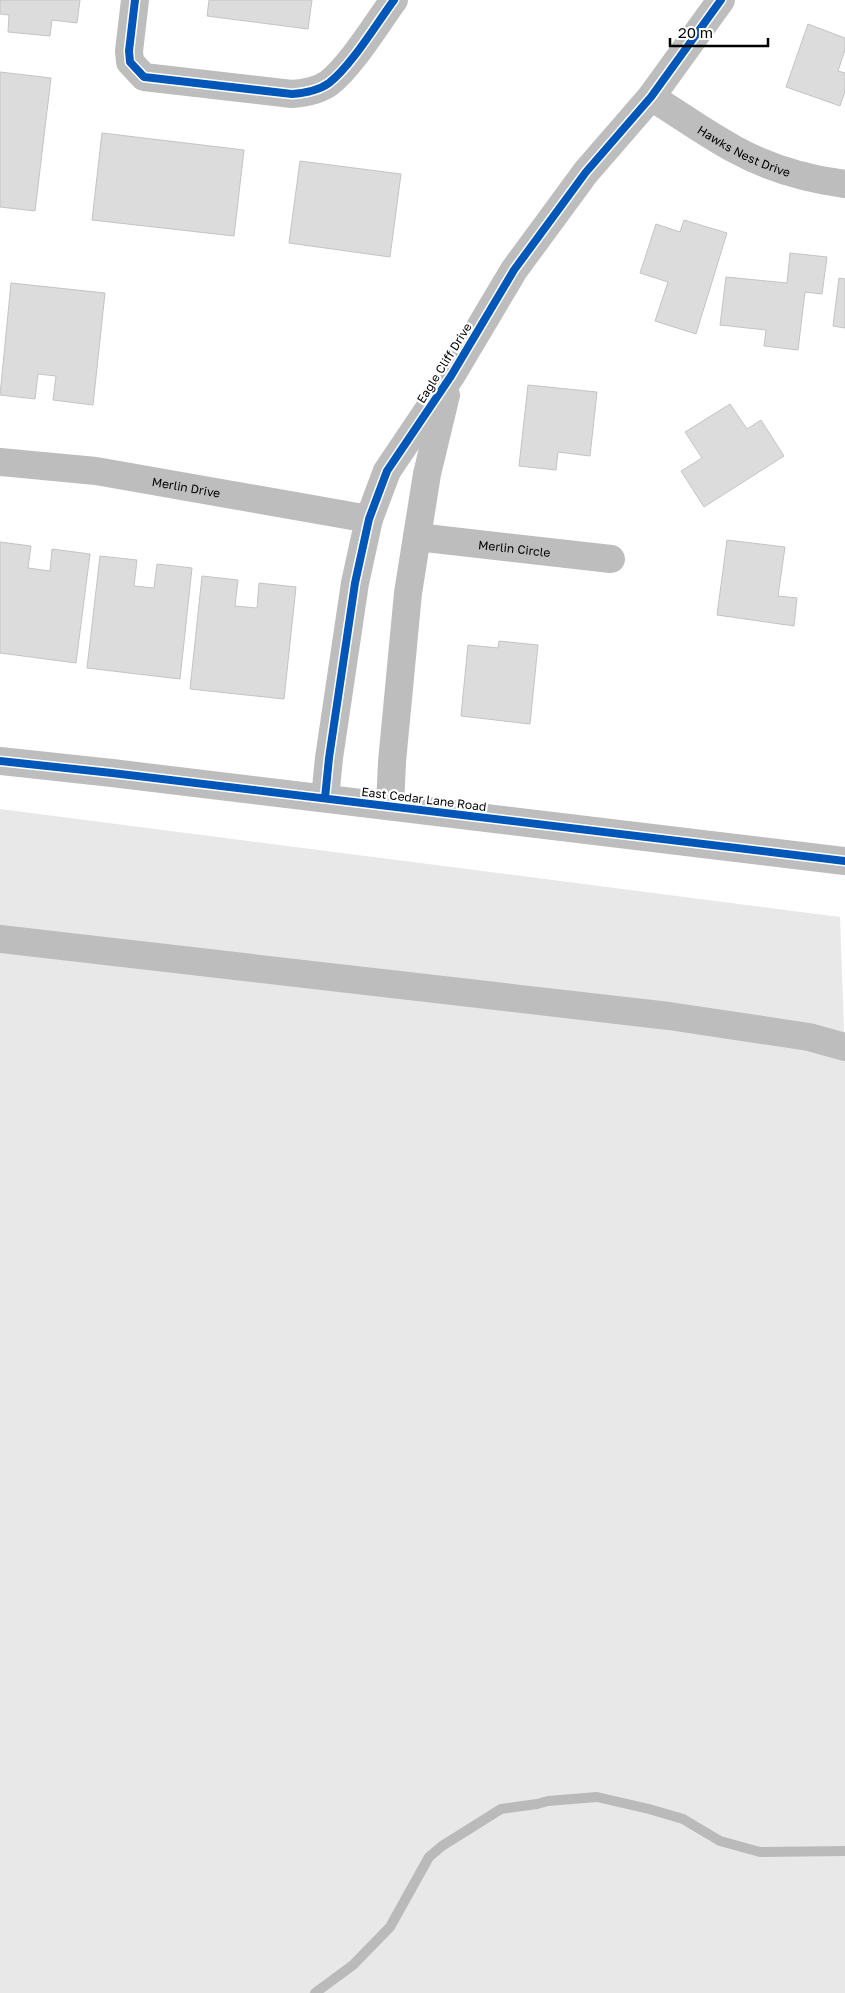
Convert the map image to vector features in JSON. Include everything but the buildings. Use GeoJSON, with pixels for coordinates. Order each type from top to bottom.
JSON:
{"type":"FeatureCollection","features":[{"type":"Feature","properties":{"kind":"street"},"geometry":{"type":"LineString","coordinates":[[135,0],[129,57],[130,62],[144,77],[292,94],[309,93],[328,83],[343,69],[394,0]]}},
{"type":"Feature","properties":{"kind":"street","name":"Eagle Cliff Drive"},"geometry":{"type":"LineString","coordinates":[[325,798],[329,758],[355,582],[369,519],[387,471],[451,376],[514,270],[586,172],[650,97],[721,0]]}},
{"type":"Feature","properties":{"kind":"street","name":"Hawks Nest Drive"},"geometry":{"type":"LineString","coordinates":[[650,97],[736,150],[815,180],[845,184]]}},
{"type":"Feature","properties":{"kind":"street","name":"Eagle Cliff Drive"},"geometry":{"type":"LineString","coordinates":[[390,806],[392,762],[407,603],[427,474],[451,376]]}},
{"type":"Feature","properties":{"kind":"street","name":"Merlin Drive"},"geometry":{"type":"LineString","coordinates":[[0,462],[96,471],[369,519]]}},
{"type":"Feature","properties":{"kind":"street","name":"Merlin Circle"},"geometry":{"type":"LineString","coordinates":[[417,536],[611,559]]}},
{"type":"Feature","properties":{"kind":"street","name":"East Cedar Lane Road"},"geometry":{"type":"LineString","coordinates":[[0,761],[112,772],[845,861]]}},
{"type":"Feature","properties":{"kind":"street"},"geometry":{"type":"LineString","coordinates":[[0,939],[669,1016],[809,1037],[845,1047]]}},
{"type":"Feature","properties":{"kind":"shaded area"},"geometry":{"type":"Polygon","coordinates":[[[0,809],[840,917],[845,1057],[845,1993],[0,1993],[0,809]]]}},
{"type":"Feature","properties":{"kind":"waterway"},"geometry":{"type":"LineString","coordinates":[[315,1993],[353,1965],[390,1927],[429,1857],[442,1846],[501,1809],[548,1801],[597,1797],[683,1819],[720,1841],[760,1852],[845,1851]]}},
{"type":"Feature","properties":{"kind":"cycle path"},"geometry":{"type":"LineString","coordinates":[[135,0],[129,51],[130,62],[144,77],[292,94],[316,90],[329,83],[355,55],[394,0]]}},
{"type":"Feature","properties":{"kind":"cycle path"},"geometry":{"type":"LineString","coordinates":[[325,798],[329,758],[355,583],[369,519],[387,471],[451,376],[514,270],[586,172],[651,97],[721,0]]}},
{"type":"Feature","properties":{"kind":"cycle path"},"geometry":{"type":"LineString","coordinates":[[0,761],[845,861]]}}]}
